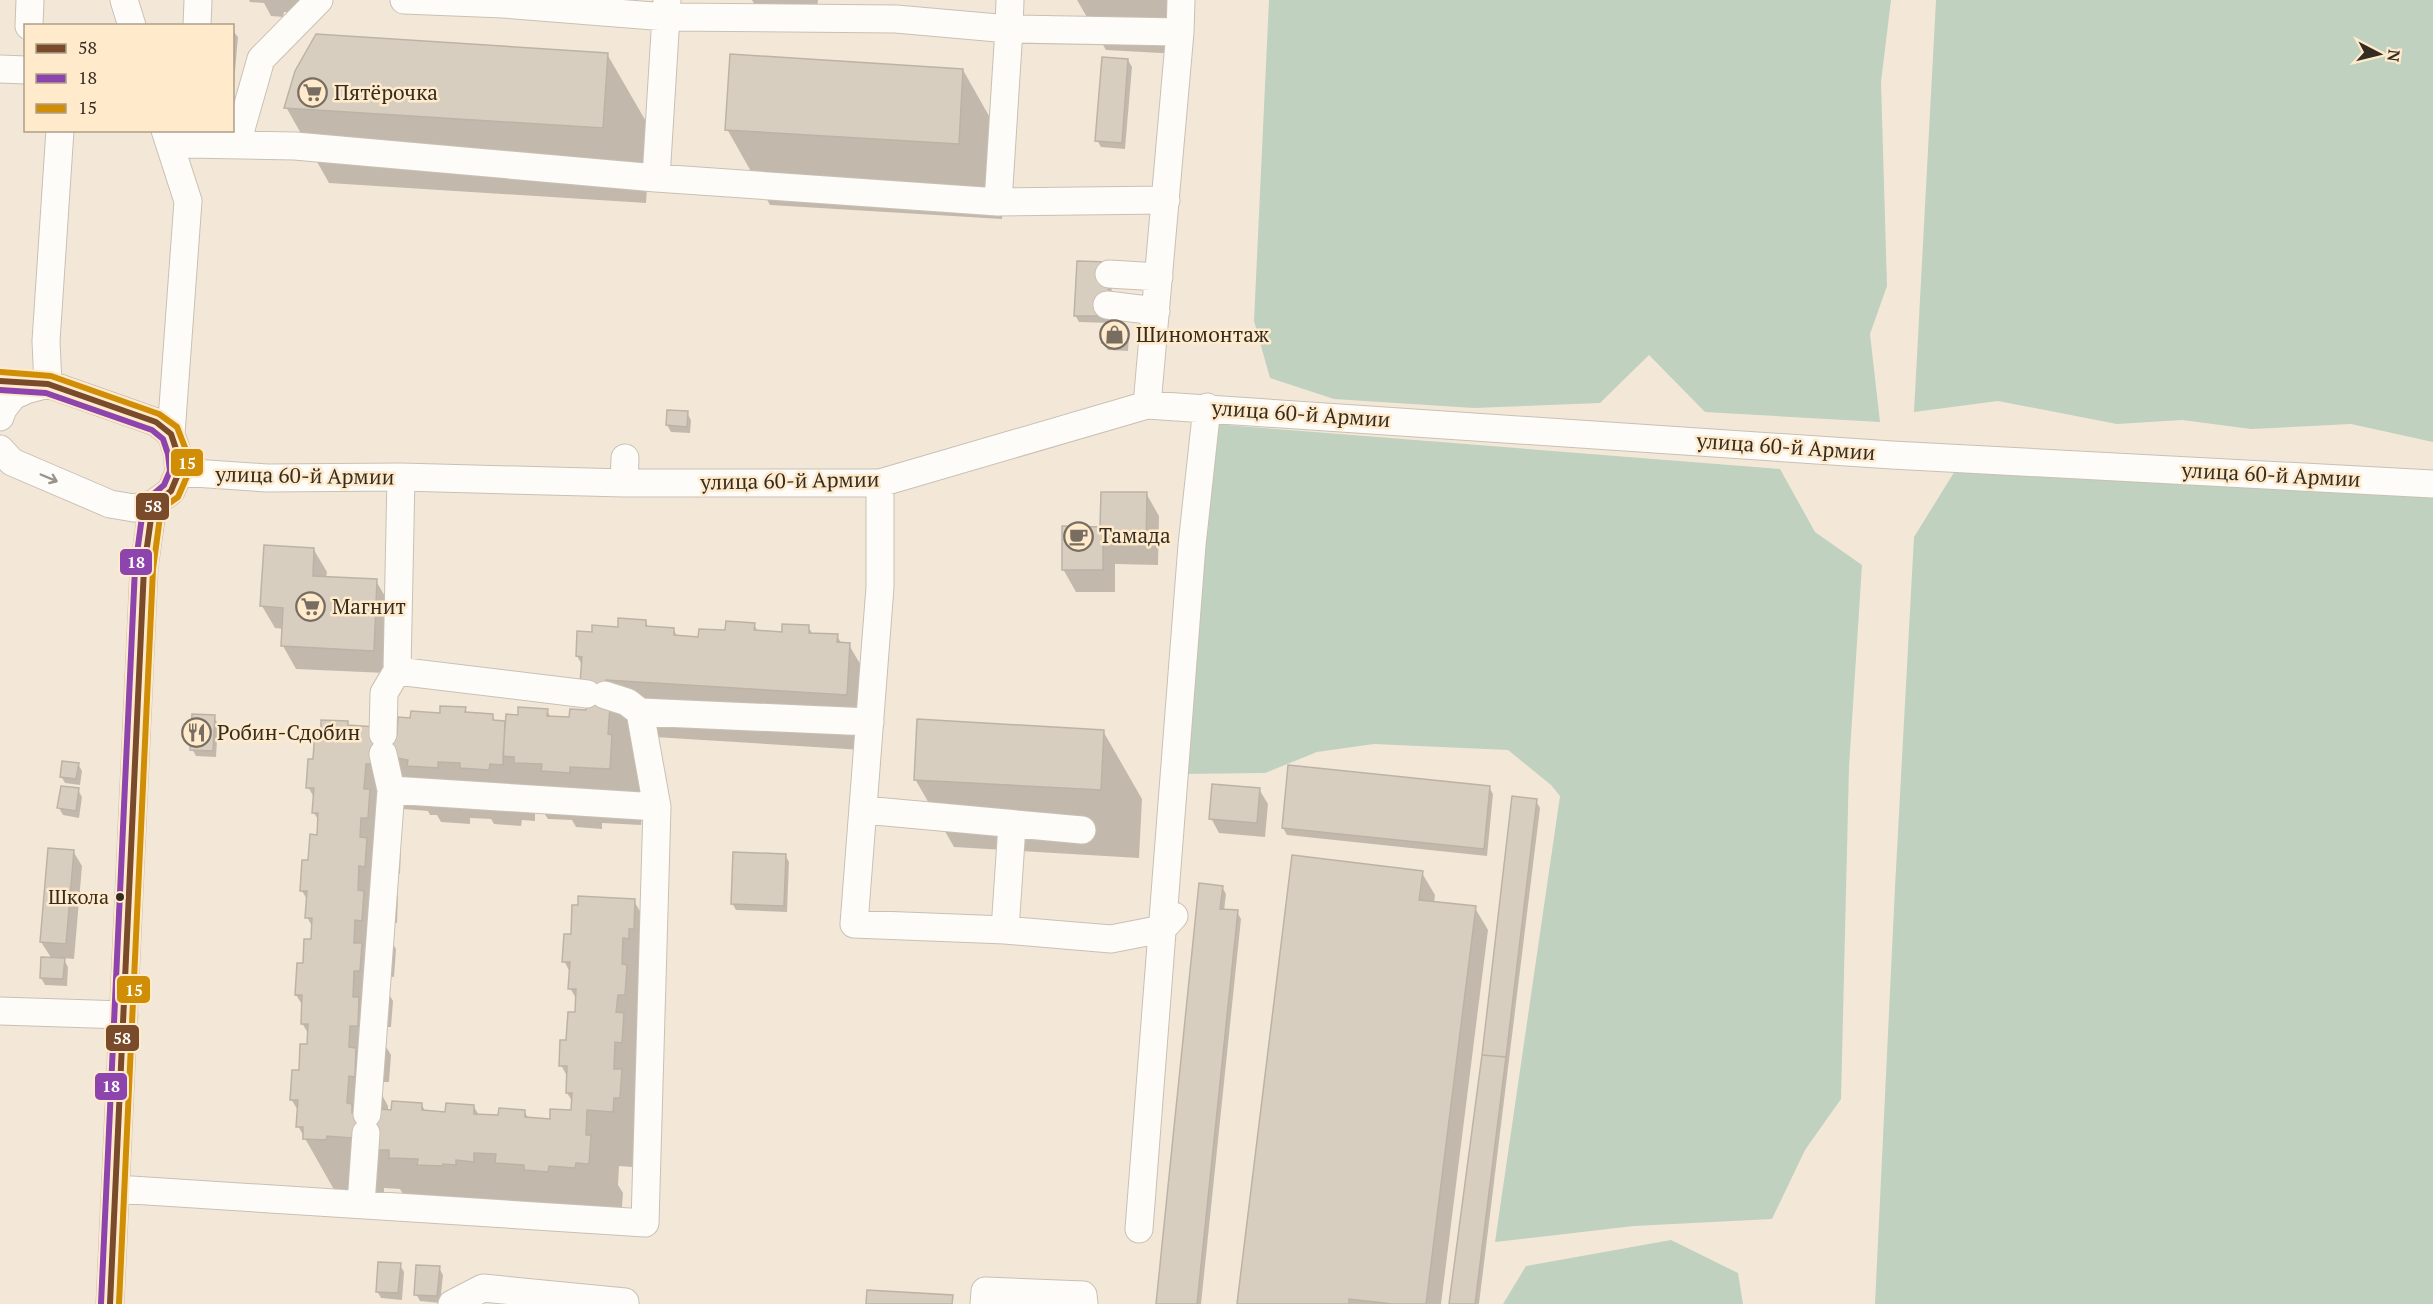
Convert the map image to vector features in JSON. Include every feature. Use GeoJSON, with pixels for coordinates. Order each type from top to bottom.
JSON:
{"type":"FeatureCollection","features":[{"type":"Feature","properties":{"kind":"street"},"geometry":{"type":"LineString","coordinates":[[29,24],[30,0]]}},
{"type":"Feature","properties":{"kind":"street"},"geometry":{"type":"LineString","coordinates":[[124,0],[131,24]]}},
{"type":"Feature","properties":{"kind":"street"},"geometry":{"type":"LineString","coordinates":[[196,24],[198,0]]}},
{"type":"Feature","properties":{"kind":"street"},"geometry":{"type":"LineString","coordinates":[[237,143],[261,59],[318,0]]}},
{"type":"Feature","properties":{"kind":"street"},"geometry":{"type":"LineString","coordinates":[[404,0],[667,8],[818,9],[896,19],[1009,29],[1180,32]]}},
{"type":"Feature","properties":{"kind":"street"},"geometry":{"type":"LineString","coordinates":[[998,202],[1010,0]]}},
{"type":"Feature","properties":{"kind":"street"},"geometry":{"type":"LineString","coordinates":[[1147,405],[1181,0]]}},
{"type":"Feature","properties":{"kind":"street"},"geometry":{"type":"LineString","coordinates":[[656,178],[667,8]]}},
{"type":"Feature","properties":{"kind":"street"},"geometry":{"type":"LineString","coordinates":[[0,69],[24,70]]}},
{"type":"Feature","properties":{"kind":"street"},"geometry":{"type":"LineString","coordinates":[[48,384],[46,341],[60,132]]}},
{"type":"Feature","properties":{"kind":"street"},"geometry":{"type":"LineString","coordinates":[[0,449],[12,462],[110,504],[134,508],[153,504],[171,491],[179,472],[177,452],[171,434],[188,201],[181,135],[237,143],[295,146],[656,178],[998,202],[1166,200]]}},
{"type":"Feature","properties":{"kind":"street"},"geometry":{"type":"LineString","coordinates":[[1109,274],[1159,278]]}},
{"type":"Feature","properties":{"kind":"street"},"geometry":{"type":"LineString","coordinates":[[1107,305],[1156,311]]}},
{"type":"Feature","properties":{"kind":"street"},"geometry":{"type":"LineString","coordinates":[[0,381],[48,384],[156,422],[171,434]]}},
{"type":"Feature","properties":{"kind":"street"},"geometry":{"type":"LineString","coordinates":[[0,417],[13,396],[48,384]]}},
{"type":"Feature","properties":{"kind":"street","name":"улица 60-й Армии"},"geometry":{"type":"LineString","coordinates":[[179,472],[267,478],[625,471],[880,483],[1147,405],[1207,407],[1892,455],[2433,484]]}},
{"type":"Feature","properties":{"kind":"street"},"geometry":{"type":"LineString","coordinates":[[1139,1228],[1192,545],[1207,407]]}},
{"type":"Feature","properties":{"kind":"street"},"geometry":{"type":"LineString","coordinates":[[361,1204],[391,790],[383,744],[384,693],[397,671],[401,477]]}},
{"type":"Feature","properties":{"kind":"street"},"geometry":{"type":"LineString","coordinates":[[880,483],[880,587],[854,924],[1005,930],[1111,939],[1162,928],[1182,908]]}},
{"type":"Feature","properties":{"kind":"street"},"geometry":{"type":"LineString","coordinates":[[111,1304],[144,568],[153,504]]}},
{"type":"Feature","properties":{"kind":"street"},"geometry":{"type":"LineString","coordinates":[[397,671],[596,695],[627,702],[640,712],[870,722]]}},
{"type":"Feature","properties":{"kind":"street"},"geometry":{"type":"LineString","coordinates":[[116,1189],[645,1223],[657,807],[640,712]]}},
{"type":"Feature","properties":{"kind":"street"},"geometry":{"type":"LineString","coordinates":[[391,790],[657,807]]}},
{"type":"Feature","properties":{"kind":"street"},"geometry":{"type":"LineString","coordinates":[[864,810],[1082,830]]}},
{"type":"Feature","properties":{"kind":"street"},"geometry":{"type":"LineString","coordinates":[[1005,930],[1012,825]]}},
{"type":"Feature","properties":{"kind":"street"},"geometry":{"type":"LineString","coordinates":[[0,1011],[124,1015]]}},
{"type":"Feature","properties":{"kind":"street"},"geometry":{"type":"LineString","coordinates":[[452,1304],[483,1288],[625,1302],[625,1304]]}},
{"type":"Feature","properties":{"kind":"street"},"geometry":{"type":"LineString","coordinates":[[984,1304],[985,1291],[1083,1295],[1084,1304]]}},
{"type":"Feature","properties":{"kind":"green space"},"geometry":{"type":"Polygon","coordinates":[[[1269,0],[1891,0],[1881,82],[1887,286],[1870,334],[1880,422],[1705,412],[1649,355],[1600,403],[1474,408],[1334,399],[1270,378],[1254,321],[1269,0]]]}},
{"type":"Feature","properties":{"kind":"green space"},"geometry":{"type":"Polygon","coordinates":[[[1936,0],[2433,0],[2433,442],[2351,424],[2251,429],[2182,420],[2117,424],[1998,401],[1914,412],[1936,0]]]}},
{"type":"Feature","properties":{"kind":"green space"},"geometry":{"type":"Polygon","coordinates":[[[1213,424],[1780,469],[1815,532],[1862,565],[1849,767],[1841,1099],[1805,1150],[1772,1219],[1634,1226],[1495,1242],[1560,796],[1551,785],[1508,750],[1374,744],[1317,752],[1265,773],[1182,774],[1213,424]]]}},
{"type":"Feature","properties":{"kind":"green space"},"geometry":{"type":"Polygon","coordinates":[[[1958,466],[2433,489],[2433,1304],[1875,1304],[1914,537],[1958,466]]]}},
{"type":"Feature","properties":{"kind":"green space"},"geometry":{"type":"Polygon","coordinates":[[[1671,1240],[1738,1273],[1743,1304],[1503,1304],[1526,1266],[1671,1240]]]}},
{"type":"Feature","properties":{"kind":"building"},"geometry":{"type":"Polygon","coordinates":[[[316,34],[608,53],[603,128],[284,108],[295,71],[316,34]]]}},
{"type":"Feature","properties":{"kind":"building"},"geometry":{"type":"Polygon","coordinates":[[[730,54],[963,69],[959,144],[725,130],[730,54]]]}},
{"type":"Feature","properties":{"kind":"building"},"geometry":{"type":"Polygon","coordinates":[[[1102,57],[1128,59],[1122,143],[1095,141],[1102,57]]]}},
{"type":"Feature","properties":{"kind":"building"},"geometry":{"type":"Polygon","coordinates":[[[1077,261],[1109,262],[1108,316],[1074,316],[1077,261]]]}},
{"type":"Feature","properties":{"kind":"building"},"geometry":{"type":"Polygon","coordinates":[[[1103,327],[1125,327],[1125,344],[1102,343],[1103,327]]]}},
{"type":"Feature","properties":{"kind":"building"},"geometry":{"type":"Polygon","coordinates":[[[667,410],[688,411],[687,427],[666,425],[667,410]]]}},
{"type":"Feature","properties":{"kind":"building"},"geometry":{"type":"Polygon","coordinates":[[[1101,492],[1147,492],[1146,543],[1103,542],[1103,570],[1062,570],[1062,526],[1100,527],[1101,492]]]}},
{"type":"Feature","properties":{"kind":"building"},"geometry":{"type":"Polygon","coordinates":[[[264,545],[314,548],[313,576],[377,579],[374,651],[281,646],[283,608],[260,606],[264,545]]]}},
{"type":"Feature","properties":{"kind":"building"},"geometry":{"type":"Polygon","coordinates":[[[618,618],[646,620],[646,626],[674,628],[674,635],[698,637],[699,629],[725,630],[726,621],[755,623],[754,630],[782,632],[782,624],[809,625],[809,633],[838,634],[837,642],[850,643],[847,695],[606,680],[605,706],[610,706],[608,734],[612,735],[610,769],[570,767],[570,773],[541,771],[542,764],[514,763],[514,757],[503,756],[506,714],[518,715],[518,707],[548,709],[547,716],[569,717],[570,709],[586,710],[588,684],[580,684],[582,657],[576,656],[577,631],[592,632],[592,625],[618,627],[618,618]]]}},
{"type":"Feature","properties":{"kind":"building"},"geometry":{"type":"Polygon","coordinates":[[[440,706],[466,707],[465,712],[493,714],[493,720],[505,721],[503,765],[490,764],[489,770],[460,768],[460,763],[438,762],[438,768],[407,766],[408,760],[371,753],[371,764],[366,764],[364,789],[370,789],[368,818],[361,818],[360,837],[367,838],[365,867],[359,866],[358,890],[364,891],[362,921],[355,920],[354,943],[362,943],[360,971],[354,971],[353,997],[359,997],[358,1026],[350,1026],[349,1047],[356,1048],[355,1077],[349,1076],[347,1103],[352,1104],[352,1113],[379,1115],[379,1109],[391,1110],[392,1101],[422,1103],[422,1110],[445,1112],[446,1103],[474,1105],[474,1114],[498,1115],[499,1108],[525,1110],[525,1117],[550,1119],[550,1109],[571,1110],[572,1093],[566,1093],[567,1066],[559,1066],[560,1040],[566,1040],[568,1012],[575,1012],[576,989],[568,989],[570,962],[562,962],[564,934],[571,934],[572,905],[578,905],[578,896],[635,899],[634,929],[629,929],[629,939],[623,938],[622,964],[627,965],[625,995],[618,995],[616,1012],[624,1013],[622,1043],[615,1042],[614,1069],[622,1069],[620,1098],[614,1098],[613,1112],[587,1110],[586,1135],[591,1135],[589,1164],[576,1163],[575,1168],[549,1166],[548,1172],[524,1170],[524,1165],[495,1163],[496,1154],[474,1153],[474,1162],[456,1160],[456,1165],[417,1165],[418,1159],[389,1158],[389,1150],[376,1150],[377,1133],[353,1132],[352,1138],[327,1136],[326,1140],[303,1139],[303,1127],[296,1127],[298,1100],[290,1100],[292,1070],[299,1070],[300,1044],[307,1044],[308,1024],[301,1024],[302,995],[295,995],[297,963],[303,963],[304,939],[311,939],[312,918],[305,918],[307,891],[300,891],[302,860],[308,860],[310,834],[317,835],[318,813],[312,813],[314,788],[306,788],[308,759],[313,759],[315,730],[321,731],[321,720],[348,721],[348,725],[376,727],[376,733],[397,734],[398,717],[410,718],[411,711],[440,713],[440,706]]]}},
{"type":"Feature","properties":{"kind":"building"},"geometry":{"type":"Polygon","coordinates":[[[192,714],[215,715],[213,751],[190,750],[192,714]]]}},
{"type":"Feature","properties":{"kind":"building"},"geometry":{"type":"Polygon","coordinates":[[[917,719],[1104,730],[1101,790],[914,780],[917,719]]]}},
{"type":"Feature","properties":{"kind":"building"},"geometry":{"type":"Polygon","coordinates":[[[62,761],[79,763],[76,779],[60,777],[62,761]]]}},
{"type":"Feature","properties":{"kind":"building"},"geometry":{"type":"Polygon","coordinates":[[[1288,765],[1490,786],[1484,849],[1282,828],[1288,765]]]}},
{"type":"Feature","properties":{"kind":"building"},"geometry":{"type":"Polygon","coordinates":[[[1212,784],[1260,788],[1257,823],[1209,819],[1212,784]]]}},
{"type":"Feature","properties":{"kind":"building"},"geometry":{"type":"Polygon","coordinates":[[[61,786],[79,788],[76,811],[57,808],[61,786]]]}},
{"type":"Feature","properties":{"kind":"building"},"geometry":{"type":"Polygon","coordinates":[[[1512,796],[1537,799],[1506,1057],[1482,1055],[1512,796]]]}},
{"type":"Feature","properties":{"kind":"building"},"geometry":{"type":"Polygon","coordinates":[[[48,848],[74,850],[66,944],[40,942],[48,848]]]}},
{"type":"Feature","properties":{"kind":"building"},"geometry":{"type":"Polygon","coordinates":[[[733,852],[786,854],[784,906],[731,904],[733,852]]]}},
{"type":"Feature","properties":{"kind":"building"},"geometry":{"type":"Polygon","coordinates":[[[1292,855],[1423,871],[1419,900],[1476,906],[1426,1304],[1393,1304],[1349,1299],[1349,1304],[1237,1304],[1292,855]]]}},
{"type":"Feature","properties":{"kind":"building"},"geometry":{"type":"Polygon","coordinates":[[[1199,883],[1223,886],[1220,909],[1238,910],[1197,1304],[1156,1304],[1199,883]]]}},
{"type":"Feature","properties":{"kind":"building"},"geometry":{"type":"Polygon","coordinates":[[[41,957],[65,958],[63,979],[40,978],[41,957]]]}},
{"type":"Feature","properties":{"kind":"building"},"geometry":{"type":"Polygon","coordinates":[[[1482,1055],[1506,1057],[1475,1304],[1449,1304],[1482,1055]]]}},
{"type":"Feature","properties":{"kind":"building"},"geometry":{"type":"Polygon","coordinates":[[[378,1262],[401,1263],[398,1293],[376,1292],[378,1262]]]}},
{"type":"Feature","properties":{"kind":"building"},"geometry":{"type":"Polygon","coordinates":[[[416,1265],[440,1266],[437,1296],[414,1295],[416,1265]]]}},
{"type":"Feature","properties":{"kind":"building"},"geometry":{"type":"Polygon","coordinates":[[[867,1290],[953,1295],[952,1304],[866,1304],[867,1290]]]}},
{"type":"Feature","properties":{"kind":"transit line","name":"15"},"geometry":{"type":"LineString","coordinates":[[1,372],[51,376],[159,414],[177,427],[186,450],[188,474],[178,497],[161,509],[153,569],[119,1304]]}},
{"type":"Feature","properties":{"kind":"transit line","name":"58"},"geometry":{"type":"LineString","coordinates":[[0,381],[48,384],[156,422],[171,434],[177,452],[179,472],[171,491],[153,504],[144,568],[110,1304]]}},
{"type":"Feature","properties":{"kind":"transit line","name":"18"},"geometry":{"type":"LineString","coordinates":[[0,390],[46,393],[152,430],[163,439],[170,471],[164,485],[144,502],[135,568],[101,1304]]}},
{"type":"Feature","properties":{"kind":"place","name":"Пятёрочка"},"geometry":{"type":"Point","coordinates":[313,93]}},
{"type":"Feature","properties":{"kind":"place","name":"Шиномонтаж"},"geometry":{"type":"Point","coordinates":[1115,335]}},
{"type":"Feature","properties":{"kind":"place","name":"Тамада"},"geometry":{"type":"Point","coordinates":[1078,536]}},
{"type":"Feature","properties":{"kind":"place","name":"Магнит"},"geometry":{"type":"Point","coordinates":[311,607]}},
{"type":"Feature","properties":{"kind":"place","name":"Робин-Сдобин"},"geometry":{"type":"Point","coordinates":[196,733]}},
{"type":"Feature","properties":{"kind":"place","name":"Школа"},"geometry":{"type":"Point","coordinates":[120,897]}}]}
